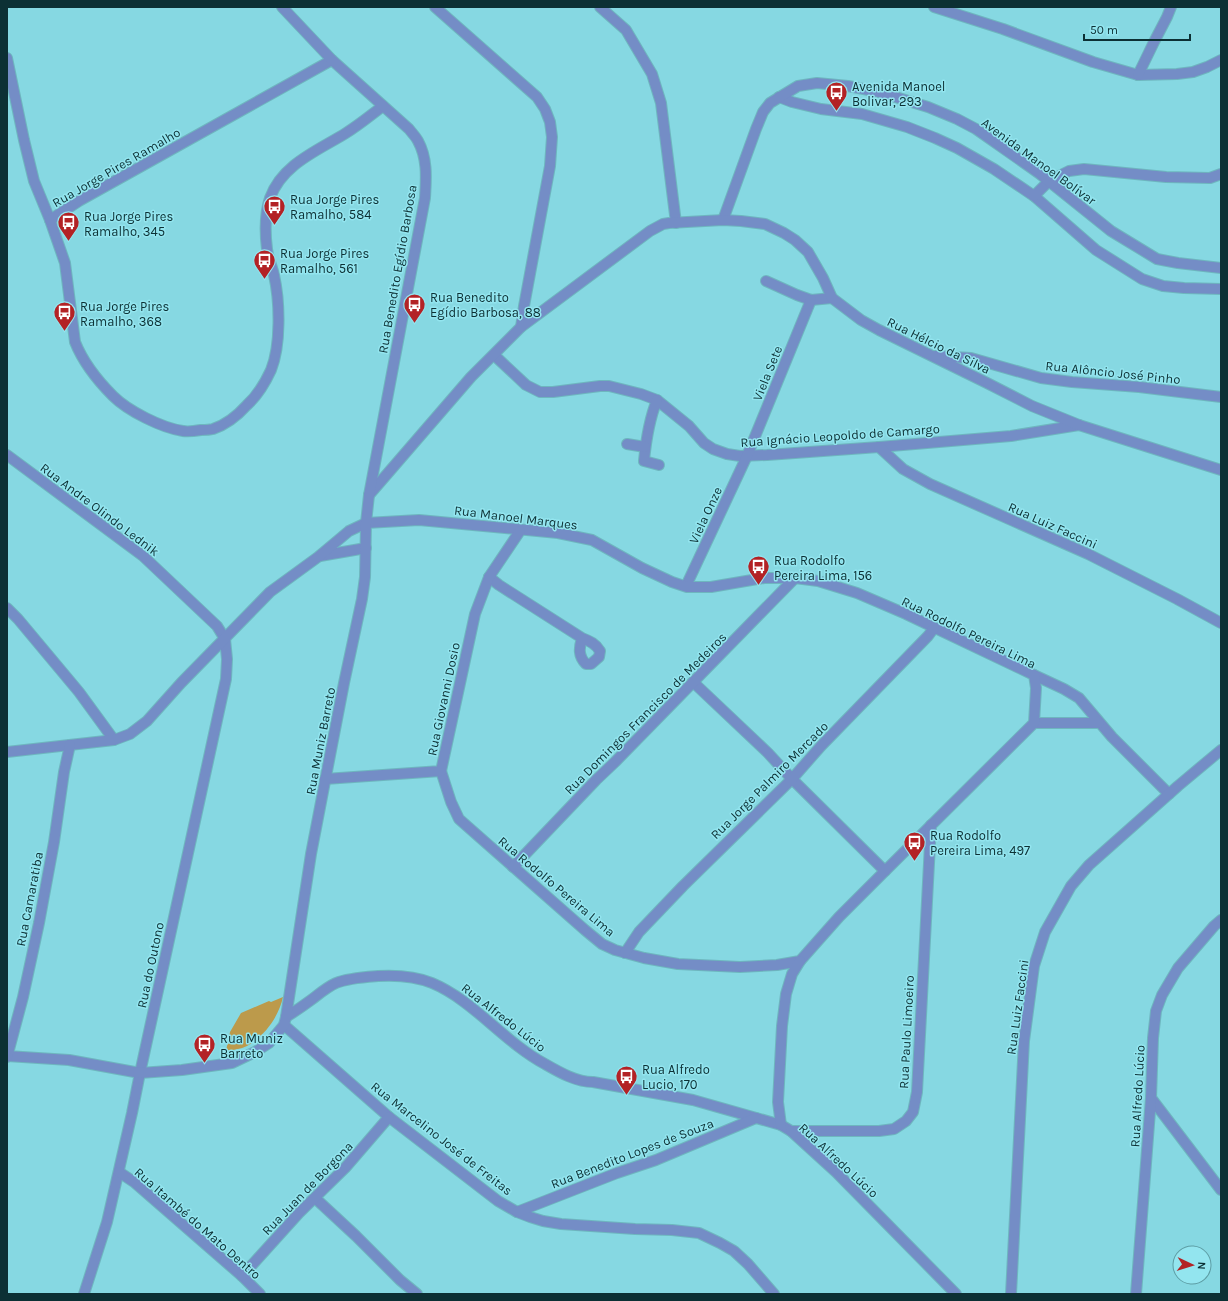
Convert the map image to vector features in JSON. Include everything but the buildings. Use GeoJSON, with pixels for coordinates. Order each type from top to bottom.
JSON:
{"type":"FeatureCollection","features":[{"type":"Feature","properties":{"kind":"street","name":"Rua Benedito Egídio Barbosa"},"geometry":{"type":"LineString","coordinates":[[282,7],[289,11],[332,60],[409,129],[419,142],[426,172],[424,198],[369,495]]}},
{"type":"Feature","properties":{"kind":"street"},"geometry":{"type":"LineString","coordinates":[[434,7],[537,97],[545,109],[550,122],[552,137],[550,166],[524,306],[522,327]]}},
{"type":"Feature","properties":{"kind":"street"},"geometry":{"type":"LineString","coordinates":[[600,7],[626,30],[652,74],[661,103],[676,223]]}},
{"type":"Feature","properties":{"kind":"street"},"geometry":{"type":"LineString","coordinates":[[934,7],[1003,29],[1093,62],[1138,75],[1185,73],[1207,67],[1221,60]]}},
{"type":"Feature","properties":{"kind":"street"},"geometry":{"type":"LineString","coordinates":[[1138,75],[1171,7]]}},
{"type":"Feature","properties":{"kind":"street"},"geometry":{"type":"LineString","coordinates":[[7,58],[34,180],[50,220]]}},
{"type":"Feature","properties":{"kind":"street","name":"Rua Jorge Pires Ramalho"},"geometry":{"type":"LineString","coordinates":[[332,60],[79,201],[50,220],[65,263],[75,342],[79,353],[114,397],[147,419],[166,427],[183,431],[212,429],[224,424],[256,397],[271,371],[278,337],[278,306],[274,276],[267,250],[266,218],[270,198],[280,178],[304,158],[348,132],[383,106]]}},
{"type":"Feature","properties":{"kind":"street","name":"Avenida Manoel Bolívar"},"geometry":{"type":"LineString","coordinates":[[723,220],[763,112],[770,103],[779,96],[798,86],[817,84],[848,86],[879,92],[928,107],[976,129],[1049,181],[1112,231],[1157,259],[1221,268]]}},
{"type":"Feature","properties":{"kind":"street"},"geometry":{"type":"LineString","coordinates":[[779,96],[792,102],[821,109],[862,114],[935,138],[957,148],[994,169],[1034,196],[1096,250],[1142,279],[1163,286],[1221,289]]}},
{"type":"Feature","properties":{"kind":"street"},"geometry":{"type":"LineString","coordinates":[[1034,196],[1049,181],[1069,171],[1084,169],[1166,177],[1210,178],[1221,174]]}},
{"type":"Feature","properties":{"kind":"street","name":"Rua Hélcio da Silva"},"geometry":{"type":"LineString","coordinates":[[369,495],[471,377],[522,327],[650,231],[662,224],[723,220],[765,224],[784,232],[796,240],[808,252],[823,278],[832,298],[861,320],[879,330],[1032,406],[1079,425],[1221,470]]}},
{"type":"Feature","properties":{"kind":"street"},"geometry":{"type":"LineString","coordinates":[[766,281],[811,300],[832,298]]}},
{"type":"Feature","properties":{"kind":"street","name":"Viela Sete"},"geometry":{"type":"LineString","coordinates":[[747,456],[811,300]]}},
{"type":"Feature","properties":{"kind":"street","name":"Rua Ignácio Leopoldo de Camargo"},"geometry":{"type":"LineString","coordinates":[[494,355],[522,382],[540,392],[609,386],[641,394],[657,400],[689,426],[704,443],[713,449],[726,454],[747,456],[879,447],[1010,436],[1079,425]]}},
{"type":"Feature","properties":{"kind":"street","name":"Rua Alôncio José Pinho"},"geometry":{"type":"LineString","coordinates":[[932,356],[971,358],[1041,378],[1072,382],[1146,387],[1221,397]]}},
{"type":"Feature","properties":{"kind":"street"},"geometry":{"type":"LineString","coordinates":[[657,400],[652,413],[645,447],[644,461],[659,465]]}},
{"type":"Feature","properties":{"kind":"street"},"geometry":{"type":"LineString","coordinates":[[627,444],[645,447]]}},
{"type":"Feature","properties":{"kind":"street","name":"Rua Luiz Faccini"},"geometry":{"type":"LineString","coordinates":[[879,447],[903,469],[930,484],[1088,554],[1221,623]]}},
{"type":"Feature","properties":{"kind":"street","name":"Rua Andre Olindo Lednik"},"geometry":{"type":"LineString","coordinates":[[7,455],[143,556],[217,626],[225,639]]}},
{"type":"Feature","properties":{"kind":"street","name":"Viela Onze"},"geometry":{"type":"LineString","coordinates":[[686,586],[747,456]]}},
{"type":"Feature","properties":{"kind":"street","name":"Rua Muniz Barreto"},"geometry":{"type":"LineString","coordinates":[[285,1021],[311,854],[362,599],[365,577],[366,522],[369,495]]}},
{"type":"Feature","properties":{"kind":"street","name":"Rua Manoel Marques"},"geometry":{"type":"LineString","coordinates":[[366,522],[419,520],[558,533],[592,540],[655,574]]}},
{"type":"Feature","properties":{"kind":"street"},"geometry":{"type":"LineString","coordinates":[[7,752],[114,740],[130,734],[147,721],[270,592],[318,557],[349,531],[366,522]]}},
{"type":"Feature","properties":{"kind":"street","name":"Rua Giovanni Dosio"},"geometry":{"type":"LineString","coordinates":[[325,779],[441,771],[475,614],[489,577],[520,530]]}},
{"type":"Feature","properties":{"kind":"street"},"geometry":{"type":"LineString","coordinates":[[318,557],[366,548]]}},
{"type":"Feature","properties":{"kind":"street","name":"Rua Rodolfo Pereira Lima"},"geometry":{"type":"LineString","coordinates":[[655,574],[686,586],[711,586],[764,578],[795,578],[818,581],[857,593],[1034,676],[1036,688],[1034,723]]}},
{"type":"Feature","properties":{"kind":"street"},"geometry":{"type":"LineString","coordinates":[[489,577],[499,585],[582,638]]}},
{"type":"Feature","properties":{"kind":"street","name":"Rua Domingos Francisco de Medeiros"},"geometry":{"type":"LineString","coordinates":[[513,867],[596,780],[795,578]]}},
{"type":"Feature","properties":{"kind":"street"},"geometry":{"type":"LineString","coordinates":[[7,608],[79,692],[114,740]]}},
{"type":"Feature","properties":{"kind":"street","name":"Rua Jorge Palmiro Mercado"},"geometry":{"type":"LineString","coordinates":[[625,953],[639,932],[683,886],[792,779],[821,746],[934,628]]}},
{"type":"Feature","properties":{"kind":"street","name":"Rua do Outono"},"geometry":{"type":"LineString","coordinates":[[86,1293],[107,1222],[119,1172],[226,679],[227,659],[225,639]]}},
{"type":"Feature","properties":{"kind":"street"},"geometry":{"type":"LineString","coordinates":[[1034,676],[1064,689],[1079,698],[1099,723],[1169,794]]}},
{"type":"Feature","properties":{"kind":"street"},"geometry":{"type":"LineString","coordinates":[[693,682],[768,753],[792,779],[885,871]]}},
{"type":"Feature","properties":{"kind":"street"},"geometry":{"type":"LineString","coordinates":[[781,1125],[778,1102],[782,1026],[786,994],[792,974],[800,960],[885,871],[1034,723],[1099,723]]}},
{"type":"Feature","properties":{"kind":"street","name":"Rua Camaratiba"},"geometry":{"type":"LineString","coordinates":[[7,1056],[23,998],[39,924],[64,772],[70,745]]}},
{"type":"Feature","properties":{"kind":"street","name":"Rua Luiz Faccini"},"geometry":{"type":"LineString","coordinates":[[1011,1294],[1024,1041],[1034,966],[1045,932],[1071,886],[1100,855],[1221,750]]}},
{"type":"Feature","properties":{"kind":"street","name":"Rua Rodolfo Pereira Lima"},"geometry":{"type":"LineString","coordinates":[[441,771],[450,802],[459,819],[602,944],[625,953],[678,964],[740,968],[777,966],[800,960]]}},
{"type":"Feature","properties":{"kind":"street","name":"Rua Paulo Limoeiro"},"geometry":{"type":"LineString","coordinates":[[790,1132],[879,1131],[894,1129],[906,1121],[913,1112],[916,1092],[931,825]]}},
{"type":"Feature","properties":{"kind":"street","name":"Rua Alfredo Lúcio"},"geometry":{"type":"LineString","coordinates":[[1136,1294],[1156,1011],[1162,995],[1178,968],[1214,926],[1221,920]]}},
{"type":"Feature","properties":{"kind":"street","name":"Rua Alfredo Lúcio"},"geometry":{"type":"LineString","coordinates":[[285,1021],[326,989],[337,983],[364,977],[391,975],[431,982],[450,992],[532,1057],[562,1073],[586,1082],[693,1100],[781,1125],[836,1172],[956,1294]]}},
{"type":"Feature","properties":{"kind":"street"},"geometry":{"type":"LineString","coordinates":[[7,1056],[69,1060],[140,1073],[182,1070],[232,1063],[256,1052],[269,1043],[285,1021]]}},
{"type":"Feature","properties":{"kind":"street","name":"Rua Marcelino José de Freitas"},"geometry":{"type":"LineString","coordinates":[[285,1021],[389,1117],[498,1201],[516,1212],[543,1221],[562,1224],[672,1230],[699,1233],[734,1251],[748,1264],[774,1294]]}},
{"type":"Feature","properties":{"kind":"street"},"geometry":{"type":"LineString","coordinates":[[1151,1098],[1221,1190]]}},
{"type":"Feature","properties":{"kind":"street","name":"Rua Juan de Borgona"},"geometry":{"type":"LineString","coordinates":[[242,1276],[299,1213],[345,1168],[389,1117]]}},
{"type":"Feature","properties":{"kind":"street","name":"Rua Benedito Lopes de Souza"},"geometry":{"type":"LineString","coordinates":[[516,1212],[617,1173],[656,1160],[756,1118]]}},
{"type":"Feature","properties":{"kind":"street","name":"Rua Itambé do Mato Dentro"},"geometry":{"type":"LineString","coordinates":[[119,1172],[134,1182],[242,1276],[260,1294]]}},
{"type":"Feature","properties":{"kind":"street"},"geometry":{"type":"LineString","coordinates":[[315,1198],[400,1280],[417,1294]]}},
{"type":"Feature","properties":{"kind":"shaded area"},"geometry":{"type":"Polygon","coordinates":[[[283,997],[275,1018],[260,1037],[245,1047],[226,1051],[230,1032],[241,1013],[269,1001],[271,1002],[283,997]]]}},
{"type":"Feature","properties":{"kind":"place","name":"Avenida Manoel Bolivar, 293"},"geometry":{"type":"Point","coordinates":[837,112]}},
{"type":"Feature","properties":{"kind":"place","name":"Rua Jorge Pires Ramalho, 584"},"geometry":{"type":"Point","coordinates":[275,226]}},
{"type":"Feature","properties":{"kind":"place","name":"Rua Jorge Pires Ramalho, 345"},"geometry":{"type":"Point","coordinates":[69,242]}},
{"type":"Feature","properties":{"kind":"place","name":"Rua Jorge Pires Ramalho, 561"},"geometry":{"type":"Point","coordinates":[265,280]}},
{"type":"Feature","properties":{"kind":"place","name":"Rua Benedito Egídio Barbosa, 88"},"geometry":{"type":"Point","coordinates":[414,324]}},
{"type":"Feature","properties":{"kind":"place","name":"Rua Jorge Pires Ramalho, 368"},"geometry":{"type":"Point","coordinates":[65,332]}},
{"type":"Feature","properties":{"kind":"place","name":"Rua Rodolfo Pereira Lima, 156"},"geometry":{"type":"Point","coordinates":[758,586]}},
{"type":"Feature","properties":{"kind":"place","name":"Rua Rodolfo Pereira Lima, 497"},"geometry":{"type":"Point","coordinates":[914,862]}},
{"type":"Feature","properties":{"kind":"place","name":"Rua Muniz Barreto"},"geometry":{"type":"Point","coordinates":[205,1064]}},
{"type":"Feature","properties":{"kind":"place","name":"Rua Alfredo Lucio, 170"},"geometry":{"type":"Point","coordinates":[627,1096]}}]}
